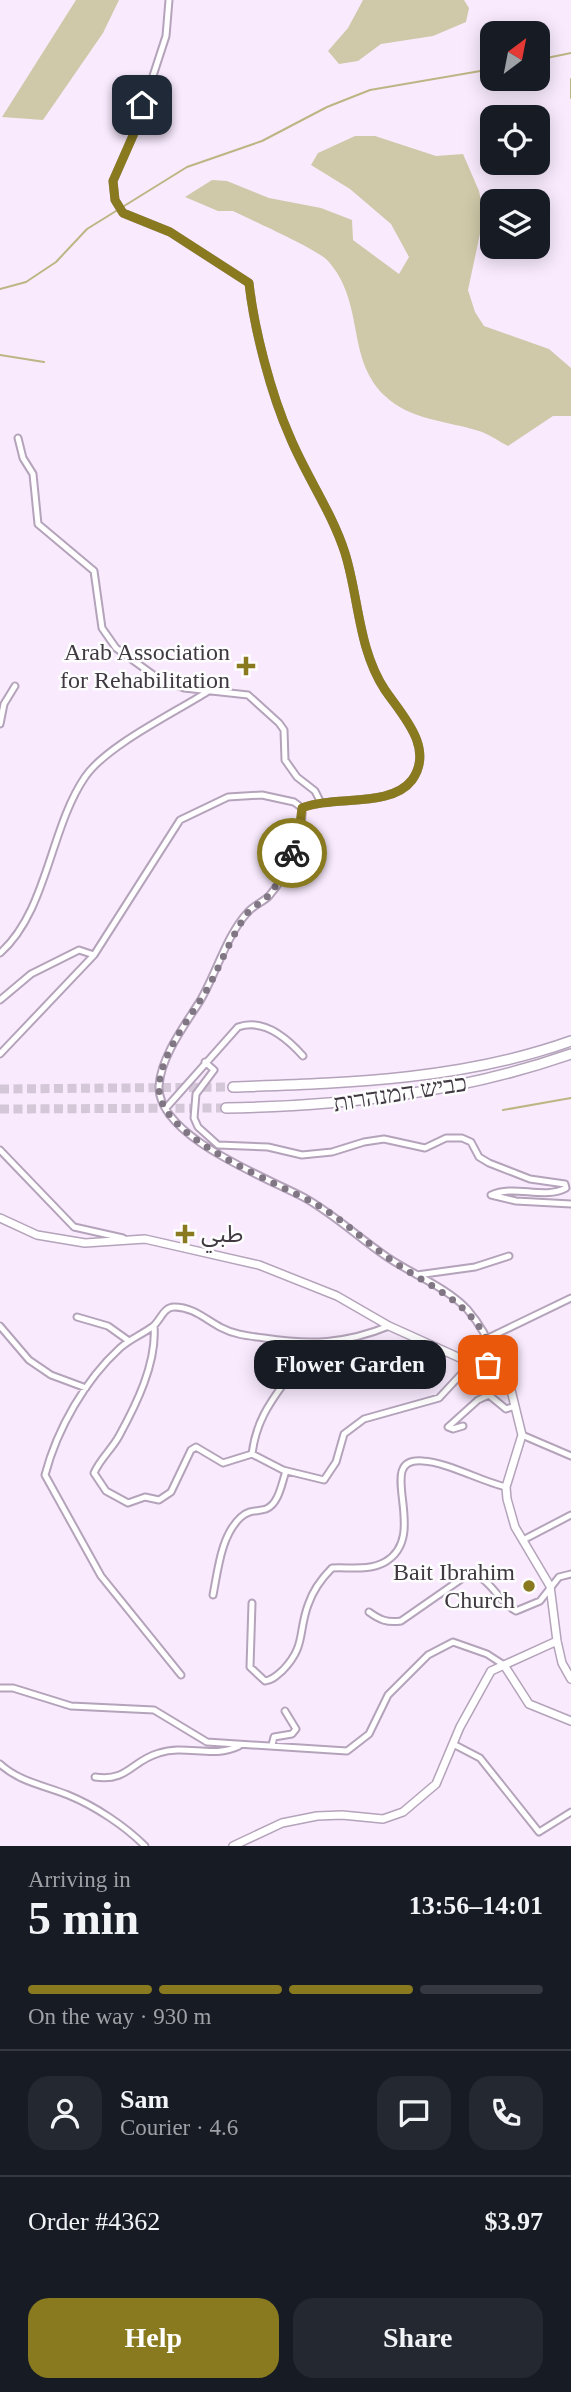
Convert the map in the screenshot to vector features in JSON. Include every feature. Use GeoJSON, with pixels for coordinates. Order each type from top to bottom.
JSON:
{"type":"FeatureCollection","features":[{"type":"Feature","properties":{"kind":"highway","name":"כביש המנהרות"},"geometry":{"type":"LineString","coordinates":[[233,1087],[394,1079],[488,1063],[571,1041]]}},
{"type":"Feature","properties":{"kind":"highway","name":"כביש המנהרות"},"geometry":{"type":"LineString","coordinates":[[226,1108],[372,1101],[471,1082],[571,1055]]}},
{"type":"Feature","properties":{"kind":"street"},"geometry":{"type":"LineString","coordinates":[[169,0],[166,36],[135,131],[113,181],[115,200],[123,213],[170,232],[249,283],[254,325],[289,436],[345,552],[370,657],[385,689],[413,730],[418,744],[419,766],[411,782],[387,797],[320,801],[302,808]]}},
{"type":"Feature","properties":{"kind":"street"},"geometry":{"type":"LineString","coordinates":[[18,438],[23,458],[33,474],[37,524],[94,570],[102,628],[109,640],[159,679],[207,692],[243,692],[271,714],[284,730],[285,760],[297,777],[315,790],[320,801]]}},
{"type":"Feature","properties":{"kind":"street"},"geometry":{"type":"LineString","coordinates":[[0,724],[4,704],[15,686]]}},
{"type":"Feature","properties":{"kind":"street"},"geometry":{"type":"LineString","coordinates":[[0,953],[19,931],[74,796],[92,767],[207,692]]}},
{"type":"Feature","properties":{"kind":"street"},"geometry":{"type":"LineString","coordinates":[[0,1054],[94,955],[180,820],[228,797],[262,795],[294,802],[302,808]]}},
{"type":"Feature","properties":{"kind":"street"},"geometry":{"type":"LineString","coordinates":[[302,808],[298,840],[279,880],[269,896],[247,912],[175,1042],[159,1086],[166,1108],[186,1132],[211,1149],[324,1209],[464,1307],[480,1325],[486,1339],[487,1357]]}},
{"type":"Feature","properties":{"kind":"street"},"geometry":{"type":"LineString","coordinates":[[0,1000],[31,974],[79,950],[94,955]]}},
{"type":"Feature","properties":{"kind":"street"},"geometry":{"type":"LineString","coordinates":[[166,1108],[229,1034],[246,1024],[272,1030],[303,1056]]}},
{"type":"Feature","properties":{"kind":"street"},"geometry":{"type":"LineString","coordinates":[[205,1062],[214,1070],[196,1094],[194,1118],[198,1127],[218,1145],[268,1147],[302,1155],[332,1152],[383,1139],[425,1148],[446,1139],[461,1138],[471,1142],[479,1157],[489,1163],[530,1179],[565,1184],[566,1188],[551,1191],[499,1191],[491,1195],[516,1201],[571,1204]]}},
{"type":"Feature","properties":{"kind":"street"},"geometry":{"type":"LineString","coordinates":[[0,1150],[74,1227],[126,1239]]}},
{"type":"Feature","properties":{"kind":"street"},"geometry":{"type":"LineString","coordinates":[[0,1218],[37,1235],[85,1243],[145,1239],[259,1265],[337,1296],[389,1326],[460,1358],[487,1357]]}},
{"type":"Feature","properties":{"kind":"street"},"geometry":{"type":"LineString","coordinates":[[415,1275],[475,1266],[509,1256]]}},
{"type":"Feature","properties":{"kind":"street"},"geometry":{"type":"LineString","coordinates":[[486,1339],[571,1298]]}},
{"type":"Feature","properties":{"kind":"street"},"geometry":{"type":"LineString","coordinates":[[181,1675],[101,1576],[63,1504],[47,1482],[45,1475],[51,1451],[86,1388],[129,1341],[154,1326],[166,1309],[174,1307],[201,1313],[222,1328],[237,1334],[308,1345],[363,1336],[389,1326]]}},
{"type":"Feature","properties":{"kind":"street"},"geometry":{"type":"LineString","coordinates":[[77,1317],[108,1325],[129,1341]]}},
{"type":"Feature","properties":{"kind":"street"},"geometry":{"type":"LineString","coordinates":[[0,1326],[29,1360],[51,1376],[86,1388]]}},
{"type":"Feature","properties":{"kind":"street"},"geometry":{"type":"LineString","coordinates":[[154,1326],[155,1343],[137,1400],[118,1439],[94,1473],[106,1490],[128,1503],[145,1497],[159,1500],[171,1492],[191,1450],[196,1447],[223,1463],[252,1454],[286,1471],[324,1480],[336,1462],[344,1434],[364,1419],[439,1398],[465,1370],[471,1359],[487,1346]]}},
{"type":"Feature","properties":{"kind":"street"},"geometry":{"type":"LineString","coordinates":[[486,1339],[488,1365],[494,1364],[511,1390],[522,1435],[506,1487],[515,1527],[550,1586],[557,1641],[562,1662],[571,1679]]}},
{"type":"Feature","properties":{"kind":"street"},"geometry":{"type":"LineString","coordinates":[[252,1454],[254,1439],[273,1395],[308,1345]]}},
{"type":"Feature","properties":{"kind":"street"},"geometry":{"type":"LineString","coordinates":[[463,1426],[453,1429],[448,1427],[478,1400],[489,1395],[506,1409],[515,1406]]}},
{"type":"Feature","properties":{"kind":"street"},"geometry":{"type":"LineString","coordinates":[[522,1435],[571,1456]]}},
{"type":"Feature","properties":{"kind":"street"},"geometry":{"type":"LineString","coordinates":[[252,1603],[250,1667],[265,1681],[272,1680],[296,1655],[303,1638],[308,1604],[324,1575],[332,1568],[371,1567],[385,1562],[399,1547],[407,1524],[398,1485],[400,1474],[408,1464],[423,1461],[506,1487]]}},
{"type":"Feature","properties":{"kind":"street"},"geometry":{"type":"LineString","coordinates":[[213,1595],[222,1554],[233,1527],[252,1510],[266,1509],[275,1504],[286,1471]]}},
{"type":"Feature","properties":{"kind":"street"},"geometry":{"type":"LineString","coordinates":[[523,1540],[571,1515]]}},
{"type":"Feature","properties":{"kind":"street"},"geometry":{"type":"LineString","coordinates":[[369,1612],[391,1623],[401,1621],[470,1573],[484,1577],[503,1604],[516,1611],[540,1601],[559,1577],[571,1574]]}},
{"type":"Feature","properties":{"kind":"street"},"geometry":{"type":"LineString","coordinates":[[233,1846],[282,1823],[317,1816],[342,1815],[383,1819],[403,1812],[436,1784],[455,1745],[460,1727],[491,1671],[557,1641]]}},
{"type":"Feature","properties":{"kind":"street"},"geometry":{"type":"LineString","coordinates":[[0,1688],[13,1688],[71,1706],[154,1710],[207,1742],[347,1751],[369,1734],[388,1695],[428,1655],[453,1642],[487,1654],[504,1665],[529,1704],[571,1721]]}},
{"type":"Feature","properties":{"kind":"street"},"geometry":{"type":"LineString","coordinates":[[272,1745],[274,1737],[292,1734],[296,1729],[285,1711]]}},
{"type":"Feature","properties":{"kind":"street"},"geometry":{"type":"LineString","coordinates":[[95,1777],[123,1776],[159,1753],[215,1753],[229,1751],[242,1744]]}},
{"type":"Feature","properties":{"kind":"street"},"geometry":{"type":"LineString","coordinates":[[455,1745],[480,1758],[539,1832],[571,1812]]}},
{"type":"Feature","properties":{"kind":"street"},"geometry":{"type":"LineString","coordinates":[[0,1764],[15,1777],[71,1796],[132,1833],[145,1846]]}},
{"type":"Feature","properties":{"kind":"shaded area"},"geometry":{"type":"Polygon","coordinates":[[[76,0],[119,0],[103,33],[43,120],[2,117],[76,0]]]}},
{"type":"Feature","properties":{"kind":"shaded area"},"geometry":{"type":"Polygon","coordinates":[[[363,0],[464,0],[469,8],[466,22],[433,36],[381,44],[358,61],[339,64],[328,51],[348,28],[363,0]]]}},
{"type":"Feature","properties":{"kind":"shaded area"},"geometry":{"type":"Polygon","coordinates":[[[355,136],[375,136],[436,156],[463,154],[480,196],[480,234],[468,290],[475,312],[484,326],[549,349],[571,368],[571,416],[553,416],[508,446],[479,431],[429,419],[395,404],[373,381],[365,365],[347,295],[340,278],[328,261],[299,243],[233,211],[218,211],[185,197],[212,180],[227,181],[269,198],[321,208],[352,220],[353,240],[399,274],[409,257],[391,224],[350,189],[311,165],[318,153],[355,136]]]}},
{"type":"Feature","properties":{"kind":"waterway"},"geometry":{"type":"LineString","coordinates":[[550,57],[571,53]]}},
{"type":"Feature","properties":{"kind":"waterway"},"geometry":{"type":"LineString","coordinates":[[0,289],[26,282],[56,262],[87,229],[187,167],[262,141],[327,107],[370,90],[480,71]]}},
{"type":"Feature","properties":{"kind":"waterway"},"geometry":{"type":"LineString","coordinates":[[571,79],[571,98]]}},
{"type":"Feature","properties":{"kind":"waterway"},"geometry":{"type":"LineString","coordinates":[[0,355],[44,362]]}},
{"type":"Feature","properties":{"kind":"waterway"},"geometry":{"type":"LineString","coordinates":[[503,1110],[571,1098]]}},
{"type":"Feature","properties":{"kind":"tunnel"},"geometry":{"type":"LineString","coordinates":[[0,1089],[233,1087]]}},
{"type":"Feature","properties":{"kind":"tunnel"},"geometry":{"type":"LineString","coordinates":[[0,1109],[226,1108]]}},
{"type":"Feature","properties":{"kind":"way so far"},"geometry":{"type":"LineString","coordinates":[[292,853],[269,896],[247,912],[219,960],[211,983],[175,1042],[163,1070],[159,1086],[161,1096],[175,1122],[186,1132],[211,1149],[331,1213],[385,1256],[464,1307],[480,1325],[490,1343],[493,1354],[486,1354],[483,1361],[488,1365]]}},
{"type":"Feature","properties":{"kind":"place","name":"Arab Association for Rehabilitation"},"geometry":{"type":"Point","coordinates":[246,666]}},
{"type":"Feature","properties":{"kind":"place","name":"طبي"},"geometry":{"type":"Point","coordinates":[185,1234]}},
{"type":"Feature","properties":{"kind":"place","name":"Flower Garden"},"geometry":{"type":"Point","coordinates":[488,1365]}},
{"type":"Feature","properties":{"kind":"place","name":"Bait Ibrahim Church"},"geometry":{"type":"Point","coordinates":[529,1586]}},
{"type":"Feature","properties":{"kind":"route"},"geometry":{"type":"LineString","coordinates":[[142,105],[135,131],[113,181],[115,200],[123,213],[170,232],[249,283],[254,325],[289,436],[345,552],[366,647],[385,689],[413,730],[418,744],[419,766],[411,782],[387,797],[320,801],[302,808],[298,840],[292,853]]}}]}
